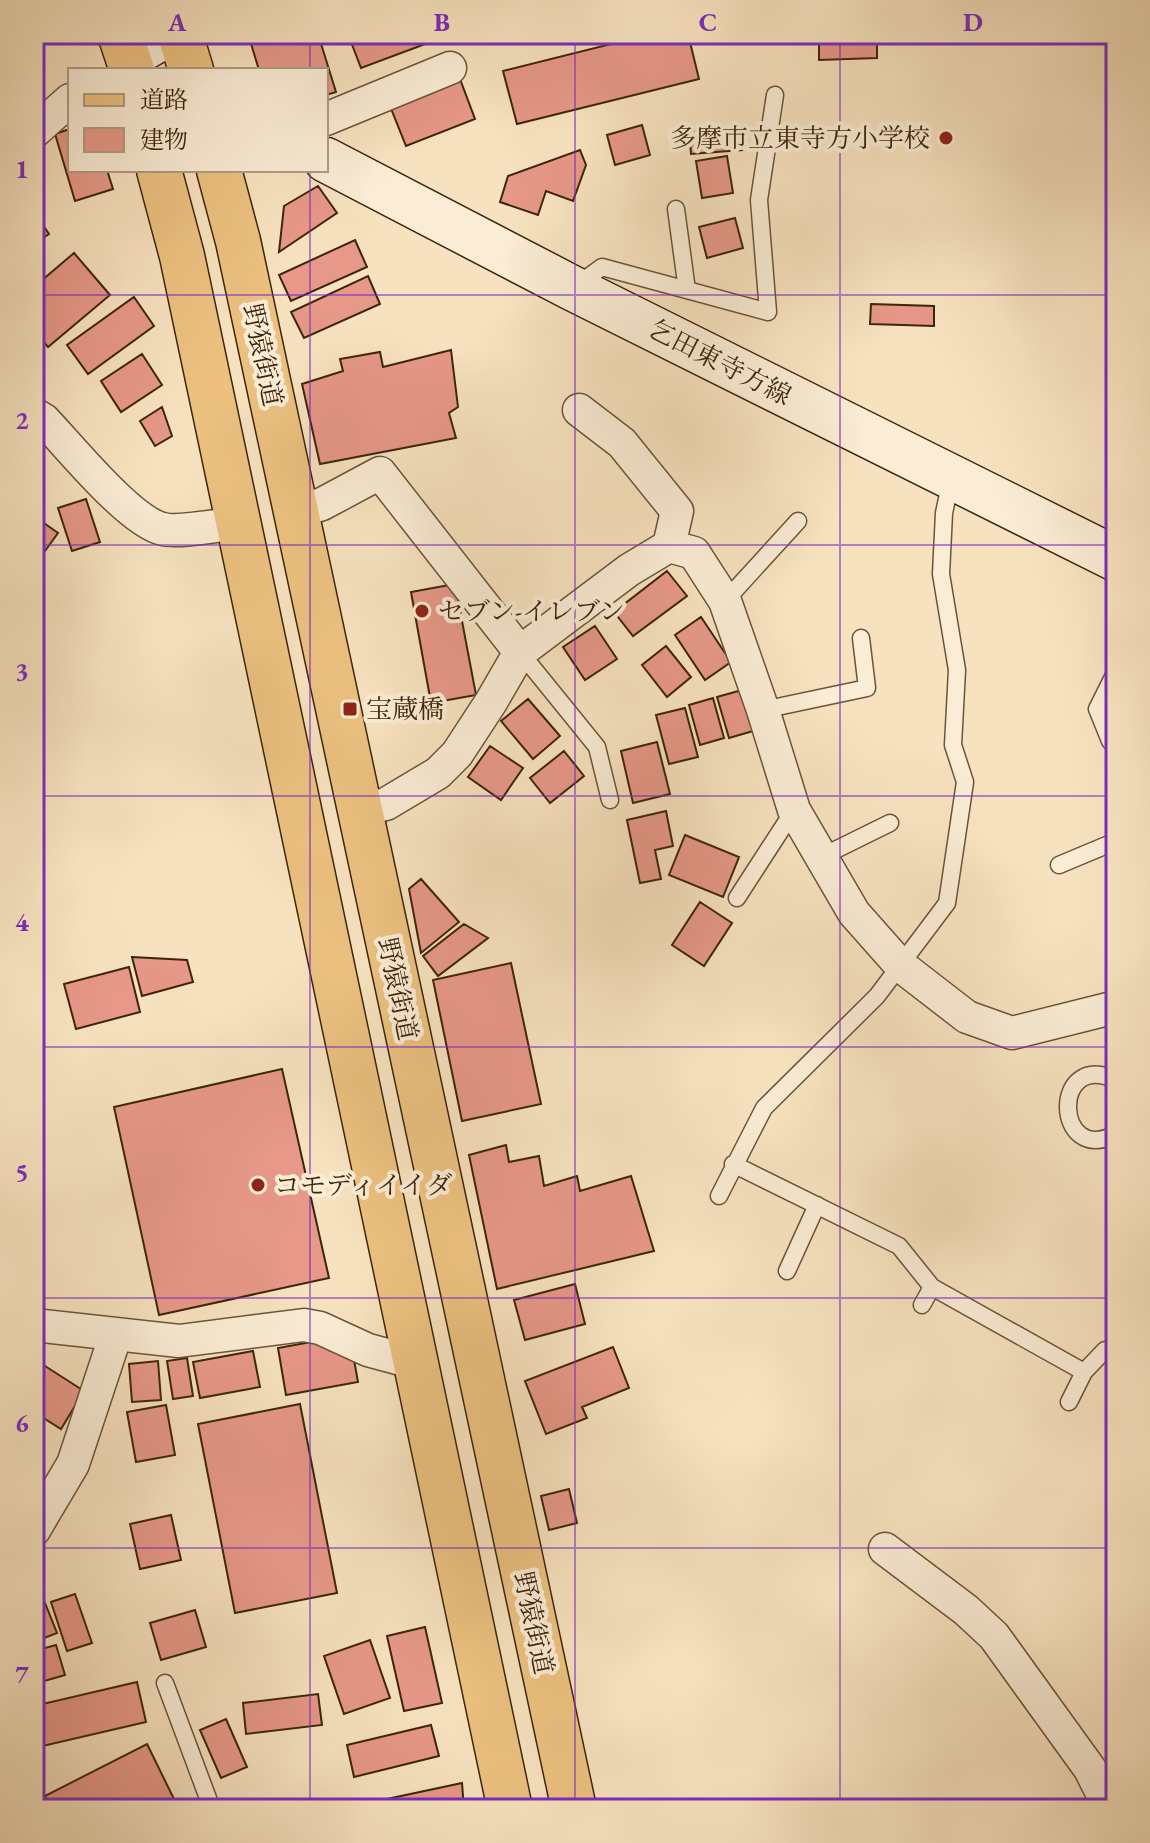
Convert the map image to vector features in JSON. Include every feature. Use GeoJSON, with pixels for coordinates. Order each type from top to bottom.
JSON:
{"type":"FeatureCollection","features":[{"type":"Feature","properties":{"kind":"main road"},"geometry":{"type":"LineString","coordinates":[[129,58],[168,34]]}},
{"type":"Feature","properties":{"kind":"main road"},"geometry":{"type":"LineString","coordinates":[[180,34],[190,68]]}},
{"type":"Feature","properties":{"kind":"main road","name":"乞田東寺方線"},"geometry":{"type":"LineString","coordinates":[[328,161],[572,288],[1116,559]]}},
{"type":"Feature","properties":{"kind":"main road"},"geometry":{"type":"LineString","coordinates":[[160,172],[182,256],[510,1809]]}},
{"type":"Feature","properties":{"kind":"main road","name":"野猿街道"},"geometry":{"type":"LineString","coordinates":[[220,172],[238,241],[297,512],[574,1809]]}},
{"type":"Feature","properties":{"kind":"main road"},"geometry":{"type":"LineString","coordinates":[[316,892],[321,906],[344,915],[362,908],[370,897],[375,877]]}},
{"type":"Feature","properties":{"kind":"main road"},"geometry":{"type":"LineString","coordinates":[[341,1010],[400,998]]}},
{"type":"Feature","properties":{"kind":"street"},"geometry":{"type":"LineString","coordinates":[[328,118],[450,68]]}},
{"type":"Feature","properties":{"kind":"street"},"geometry":{"type":"LineString","coordinates":[[34,132],[68,102]]}},
{"type":"Feature","properties":{"kind":"street"},"geometry":{"type":"LineString","coordinates":[[360,810],[386,804],[438,773],[457,754],[520,652],[629,570],[669,546],[677,511],[622,443],[579,410]]}},
{"type":"Feature","properties":{"kind":"street"},"geometry":{"type":"LineString","coordinates":[[34,414],[44,420],[124,504],[164,530],[238,523]]}},
{"type":"Feature","properties":{"kind":"street"},"geometry":{"type":"LineString","coordinates":[[297,512],[322,504],[380,473],[520,652]]}},
{"type":"Feature","properties":{"kind":"street"},"geometry":{"type":"LineString","coordinates":[[669,546],[694,553],[725,601],[794,810],[854,913],[901,966],[967,1017],[1012,1033],[1116,1007]]}},
{"type":"Feature","properties":{"kind":"street"},"geometry":{"type":"LineString","coordinates":[[34,1325],[179,1341],[304,1325],[320,1328],[368,1350],[416,1363]]}},
{"type":"Feature","properties":{"kind":"street"},"geometry":{"type":"LineString","coordinates":[[34,1530],[73,1464],[116,1334]]}},
{"type":"Feature","properties":{"kind":"street"},"geometry":{"type":"LineString","coordinates":[[885,1549],[966,1610],[994,1636],[1090,1769],[1110,1809]]}},
{"type":"Feature","properties":{"kind":"lane"},"geometry":{"type":"LineString","coordinates":[[572,288],[602,267],[768,312],[759,200],[775,95]]}},
{"type":"Feature","properties":{"kind":"lane"},"geometry":{"type":"LineString","coordinates":[[676,209],[687,290]]}},
{"type":"Feature","properties":{"kind":"lane"},"geometry":{"type":"LineString","coordinates":[[719,1196],[764,1108],[877,996],[947,903],[965,782],[953,745],[957,670],[941,574],[944,513],[951,478]]}},
{"type":"Feature","properties":{"kind":"lane"},"geometry":{"type":"LineString","coordinates":[[725,601],[798,521]]}},
{"type":"Feature","properties":{"kind":"lane"},"geometry":{"type":"LineString","coordinates":[[763,710],[867,688],[861,638]]}},
{"type":"Feature","properties":{"kind":"lane"},"geometry":{"type":"LineString","coordinates":[[520,652],[597,747],[610,800]]}},
{"type":"Feature","properties":{"kind":"lane"},"geometry":{"type":"LineString","coordinates":[[1110,741],[1097,709],[1116,671]]}},
{"type":"Feature","properties":{"kind":"lane"},"geometry":{"type":"LineString","coordinates":[[737,898],[794,810]]}},
{"type":"Feature","properties":{"kind":"lane"},"geometry":{"type":"LineString","coordinates":[[823,856],[890,823]]}},
{"type":"Feature","properties":{"kind":"lane"},"geometry":{"type":"LineString","coordinates":[[1059,865],[1114,842],[1116,848]]}},
{"type":"Feature","properties":{"kind":"lane"},"geometry":{"type":"LineString","coordinates":[[1116,1080],[1098,1075],[1078,1082],[1067,1099],[1066,1110],[1075,1129],[1083,1136],[1104,1139],[1116,1134]]}},
{"type":"Feature","properties":{"kind":"lane"},"geometry":{"type":"LineString","coordinates":[[733,1164],[899,1246],[932,1287],[1084,1372]]}},
{"type":"Feature","properties":{"kind":"lane"},"geometry":{"type":"LineString","coordinates":[[787,1271],[817,1205]]}},
{"type":"Feature","properties":{"kind":"lane"},"geometry":{"type":"LineString","coordinates":[[922,1305],[932,1287]]}},
{"type":"Feature","properties":{"kind":"lane"},"geometry":{"type":"LineString","coordinates":[[1069,1402],[1084,1372],[1105,1350]]}},
{"type":"Feature","properties":{"kind":"lane"},"geometry":{"type":"LineString","coordinates":[[165,1683],[212,1809]]}},
{"type":"Feature","properties":{"kind":"building"},"geometry":{"type":"Polygon","coordinates":[[[248,34],[318,34],[336,92],[328,94],[328,68],[258,68],[248,34]]]}},
{"type":"Feature","properties":{"kind":"building"},"geometry":{"type":"Polygon","coordinates":[[[348,34],[452,34],[361,68],[348,34]]]}},
{"type":"Feature","properties":{"kind":"building"},"geometry":{"type":"Polygon","coordinates":[[[651,34],[688,34],[699,79],[517,124],[503,71],[651,34]]]}},
{"type":"Feature","properties":{"kind":"building"},"geometry":{"type":"Polygon","coordinates":[[[819,34],[877,34],[877,58],[819,60],[819,34]]]}},
{"type":"Feature","properties":{"kind":"building"},"geometry":{"type":"Polygon","coordinates":[[[460,79],[475,119],[406,146],[390,106],[460,79]]]}},
{"type":"Feature","properties":{"kind":"building"},"geometry":{"type":"Polygon","coordinates":[[[642,125],[650,155],[615,165],[607,135],[642,125]]]}},
{"type":"Feature","properties":{"kind":"building"},"geometry":{"type":"Polygon","coordinates":[[[739,125],[742,150],[691,154],[689,130],[739,125]]]}},
{"type":"Feature","properties":{"kind":"building"},"geometry":{"type":"Polygon","coordinates":[[[68,130],[68,172],[108,172],[113,189],[75,201],[55,134],[68,130]]]}},
{"type":"Feature","properties":{"kind":"building"},"geometry":{"type":"Polygon","coordinates":[[[580,150],[586,165],[573,201],[546,191],[538,215],[500,202],[508,176],[580,150]]]}},
{"type":"Feature","properties":{"kind":"building"},"geometry":{"type":"Polygon","coordinates":[[[727,156],[733,193],[702,198],[696,161],[727,156]]]}},
{"type":"Feature","properties":{"kind":"building"},"geometry":{"type":"Polygon","coordinates":[[[318,186],[337,213],[279,252],[284,206],[318,186]]]}},
{"type":"Feature","properties":{"kind":"building"},"geometry":{"type":"Polygon","coordinates":[[[34,212],[49,234],[34,244],[34,212]]]}},
{"type":"Feature","properties":{"kind":"building"},"geometry":{"type":"Polygon","coordinates":[[[735,218],[743,248],[707,258],[699,227],[735,218]]]}},
{"type":"Feature","properties":{"kind":"building"},"geometry":{"type":"Polygon","coordinates":[[[355,240],[367,267],[291,301],[279,275],[355,240]]]}},
{"type":"Feature","properties":{"kind":"building"},"geometry":{"type":"Polygon","coordinates":[[[74,253],[110,295],[48,347],[34,331],[34,287],[74,253]]]}},
{"type":"Feature","properties":{"kind":"building"},"geometry":{"type":"Polygon","coordinates":[[[368,276],[380,304],[304,338],[291,312],[368,276]]]}},
{"type":"Feature","properties":{"kind":"building"},"geometry":{"type":"Polygon","coordinates":[[[134,297],[154,326],[88,374],[67,345],[134,297]]]}},
{"type":"Feature","properties":{"kind":"building"},"geometry":{"type":"Polygon","coordinates":[[[871,304],[934,306],[934,326],[870,324],[871,304]]]}},
{"type":"Feature","properties":{"kind":"building"},"geometry":{"type":"Polygon","coordinates":[[[451,350],[458,407],[449,413],[456,438],[320,464],[302,384],[343,371],[340,359],[380,352],[383,367],[451,350]]]}},
{"type":"Feature","properties":{"kind":"building"},"geometry":{"type":"Polygon","coordinates":[[[142,354],[162,385],[121,412],[101,381],[142,354]]]}},
{"type":"Feature","properties":{"kind":"building"},"geometry":{"type":"Polygon","coordinates":[[[162,407],[172,436],[155,446],[140,421],[162,407]]]}},
{"type":"Feature","properties":{"kind":"building"},"geometry":{"type":"Polygon","coordinates":[[[86,499],[100,542],[72,551],[58,508],[86,499]]]}},
{"type":"Feature","properties":{"kind":"building"},"geometry":{"type":"Polygon","coordinates":[[[34,516],[58,533],[40,558],[34,554],[34,516]]]}},
{"type":"Feature","properties":{"kind":"building"},"geometry":{"type":"Polygon","coordinates":[[[667,571],[687,596],[633,636],[614,612],[667,571]]]}},
{"type":"Feature","properties":{"kind":"building"},"geometry":{"type":"Polygon","coordinates":[[[455,584],[476,695],[431,703],[411,592],[455,584]]]}},
{"type":"Feature","properties":{"kind":"building"},"geometry":{"type":"Polygon","coordinates":[[[701,617],[731,662],[705,680],[675,635],[701,617]]]}},
{"type":"Feature","properties":{"kind":"building"},"geometry":{"type":"Polygon","coordinates":[[[595,626],[617,659],[585,680],[563,647],[595,626]]]}},
{"type":"Feature","properties":{"kind":"building"},"geometry":{"type":"Polygon","coordinates":[[[666,646],[691,677],[667,697],[642,665],[666,646]]]}},
{"type":"Feature","properties":{"kind":"building"},"geometry":{"type":"Polygon","coordinates":[[[742,690],[753,731],[729,738],[717,697],[742,690]]]}},
{"type":"Feature","properties":{"kind":"building"},"geometry":{"type":"Polygon","coordinates":[[[713,698],[724,738],[700,745],[689,705],[713,698]]]}},
{"type":"Feature","properties":{"kind":"building"},"geometry":{"type":"Polygon","coordinates":[[[528,699],[560,736],[533,759],[501,721],[528,699]]]}},
{"type":"Feature","properties":{"kind":"building"},"geometry":{"type":"Polygon","coordinates":[[[685,708],[698,757],[669,764],[656,715],[685,708]]]}},
{"type":"Feature","properties":{"kind":"building"},"geometry":{"type":"Polygon","coordinates":[[[657,742],[670,794],[633,803],[621,751],[657,742]]]}},
{"type":"Feature","properties":{"kind":"building"},"geometry":{"type":"Polygon","coordinates":[[[490,746],[523,768],[501,800],[468,777],[490,746]]]}},
{"type":"Feature","properties":{"kind":"building"},"geometry":{"type":"Polygon","coordinates":[[[564,751],[584,776],[550,803],[530,778],[564,751]]]}},
{"type":"Feature","properties":{"kind":"building"},"geometry":{"type":"Polygon","coordinates":[[[666,811],[673,846],[655,850],[661,879],[640,883],[627,820],[666,811]]]}},
{"type":"Feature","properties":{"kind":"building"},"geometry":{"type":"Polygon","coordinates":[[[685,835],[739,857],[723,897],[669,875],[685,835]]]}},
{"type":"Feature","properties":{"kind":"building"},"geometry":{"type":"Polygon","coordinates":[[[421,879],[459,922],[421,953],[409,889],[421,879]]]}},
{"type":"Feature","properties":{"kind":"building"},"geometry":{"type":"Polygon","coordinates":[[[700,902],[732,923],[704,966],[672,945],[700,902]]]}},
{"type":"Feature","properties":{"kind":"building"},"geometry":{"type":"Polygon","coordinates":[[[464,924],[488,938],[438,976],[423,956],[464,924]]]}},
{"type":"Feature","properties":{"kind":"building"},"geometry":{"type":"Polygon","coordinates":[[[132,957],[187,960],[193,982],[142,996],[132,957]]]}},
{"type":"Feature","properties":{"kind":"building"},"geometry":{"type":"Polygon","coordinates":[[[511,963],[541,1104],[462,1121],[433,980],[511,963]]]}},
{"type":"Feature","properties":{"kind":"building"},"geometry":{"type":"Polygon","coordinates":[[[129,967],[140,1012],[76,1029],[64,984],[129,967]]]}},
{"type":"Feature","properties":{"kind":"building"},"geometry":{"type":"Polygon","coordinates":[[[282,1069],[329,1278],[159,1315],[114,1107],[282,1069]]]}},
{"type":"Feature","properties":{"kind":"building"},"geometry":{"type":"Polygon","coordinates":[[[506,1145],[509,1162],[539,1156],[544,1186],[577,1176],[580,1191],[631,1176],[654,1251],[497,1289],[469,1155],[506,1145]]]}},
{"type":"Feature","properties":{"kind":"building"},"geometry":{"type":"Polygon","coordinates":[[[575,1284],[585,1324],[525,1340],[514,1300],[575,1284]]]}},
{"type":"Feature","properties":{"kind":"building"},"geometry":{"type":"Polygon","coordinates":[[[311,1342],[353,1354],[358,1382],[286,1395],[278,1348],[311,1342]]]}},
{"type":"Feature","properties":{"kind":"building"},"geometry":{"type":"Polygon","coordinates":[[[613,1347],[629,1388],[582,1407],[587,1418],[546,1434],[525,1381],[613,1347]]]}},
{"type":"Feature","properties":{"kind":"building"},"geometry":{"type":"Polygon","coordinates":[[[253,1351],[260,1387],[200,1398],[193,1362],[253,1351]]]}},
{"type":"Feature","properties":{"kind":"building"},"geometry":{"type":"Polygon","coordinates":[[[187,1358],[193,1396],[173,1399],[167,1361],[187,1358]]]}},
{"type":"Feature","properties":{"kind":"building"},"geometry":{"type":"Polygon","coordinates":[[[34,1359],[84,1391],[61,1429],[34,1412],[34,1359]]]}},
{"type":"Feature","properties":{"kind":"building"},"geometry":{"type":"Polygon","coordinates":[[[158,1361],[161,1400],[132,1402],[129,1364],[158,1361]]]}},
{"type":"Feature","properties":{"kind":"building"},"geometry":{"type":"Polygon","coordinates":[[[300,1404],[337,1593],[235,1613],[198,1424],[300,1404]]]}},
{"type":"Feature","properties":{"kind":"building"},"geometry":{"type":"Polygon","coordinates":[[[166,1405],[175,1455],[136,1462],[127,1412],[166,1405]]]}},
{"type":"Feature","properties":{"kind":"building"},"geometry":{"type":"Polygon","coordinates":[[[569,1489],[577,1523],[549,1530],[541,1496],[569,1489]]]}},
{"type":"Feature","properties":{"kind":"building"},"geometry":{"type":"Polygon","coordinates":[[[171,1515],[181,1560],[140,1569],[130,1524],[171,1515]]]}},
{"type":"Feature","properties":{"kind":"building"},"geometry":{"type":"Polygon","coordinates":[[[41,1593],[57,1633],[34,1642],[34,1596],[41,1593]]]}},
{"type":"Feature","properties":{"kind":"building"},"geometry":{"type":"Polygon","coordinates":[[[75,1594],[92,1643],[67,1651],[51,1602],[75,1594]]]}},
{"type":"Feature","properties":{"kind":"building"},"geometry":{"type":"Polygon","coordinates":[[[195,1610],[206,1647],[161,1660],[150,1623],[195,1610]]]}},
{"type":"Feature","properties":{"kind":"building"},"geometry":{"type":"Polygon","coordinates":[[[425,1627],[442,1703],[404,1711],[387,1636],[425,1627]]]}},
{"type":"Feature","properties":{"kind":"building"},"geometry":{"type":"Polygon","coordinates":[[[370,1640],[390,1698],[344,1714],[324,1656],[370,1640]]]}},
{"type":"Feature","properties":{"kind":"building"},"geometry":{"type":"Polygon","coordinates":[[[56,1645],[65,1675],[34,1684],[34,1651],[56,1645]]]}},
{"type":"Feature","properties":{"kind":"building"},"geometry":{"type":"Polygon","coordinates":[[[137,1682],[146,1722],[34,1748],[34,1706],[137,1682]]]}},
{"type":"Feature","properties":{"kind":"building"},"geometry":{"type":"Polygon","coordinates":[[[318,1694],[322,1725],[246,1734],[243,1703],[318,1694]]]}},
{"type":"Feature","properties":{"kind":"building"},"geometry":{"type":"Polygon","coordinates":[[[226,1719],[247,1767],[221,1778],[200,1730],[226,1719]]]}},
{"type":"Feature","properties":{"kind":"building"},"geometry":{"type":"Polygon","coordinates":[[[431,1725],[439,1756],[354,1777],[347,1745],[431,1725]]]}},
{"type":"Feature","properties":{"kind":"building"},"geometry":{"type":"Polygon","coordinates":[[[147,1744],[174,1799],[154,1809],[51,1809],[45,1796],[147,1744]]]}},
{"type":"Feature","properties":{"kind":"building"},"geometry":{"type":"Polygon","coordinates":[[[462,1783],[464,1809],[355,1809],[354,1806],[462,1783]]]}},
{"type":"Feature","properties":{"kind":"place","name":"多摩市立東寺方小学校"},"geometry":{"type":"Point","coordinates":[946,138]}},
{"type":"Feature","properties":{"kind":"place","name":"セブン-イレブン"},"geometry":{"type":"Point","coordinates":[422,611]}},
{"type":"Feature","properties":{"kind":"place","name":"宝蔵橋"},"geometry":{"type":"Point","coordinates":[350,709]}},
{"type":"Feature","properties":{"kind":"place","name":"コモディイイダ"},"geometry":{"type":"Point","coordinates":[258,1185]}}]}
